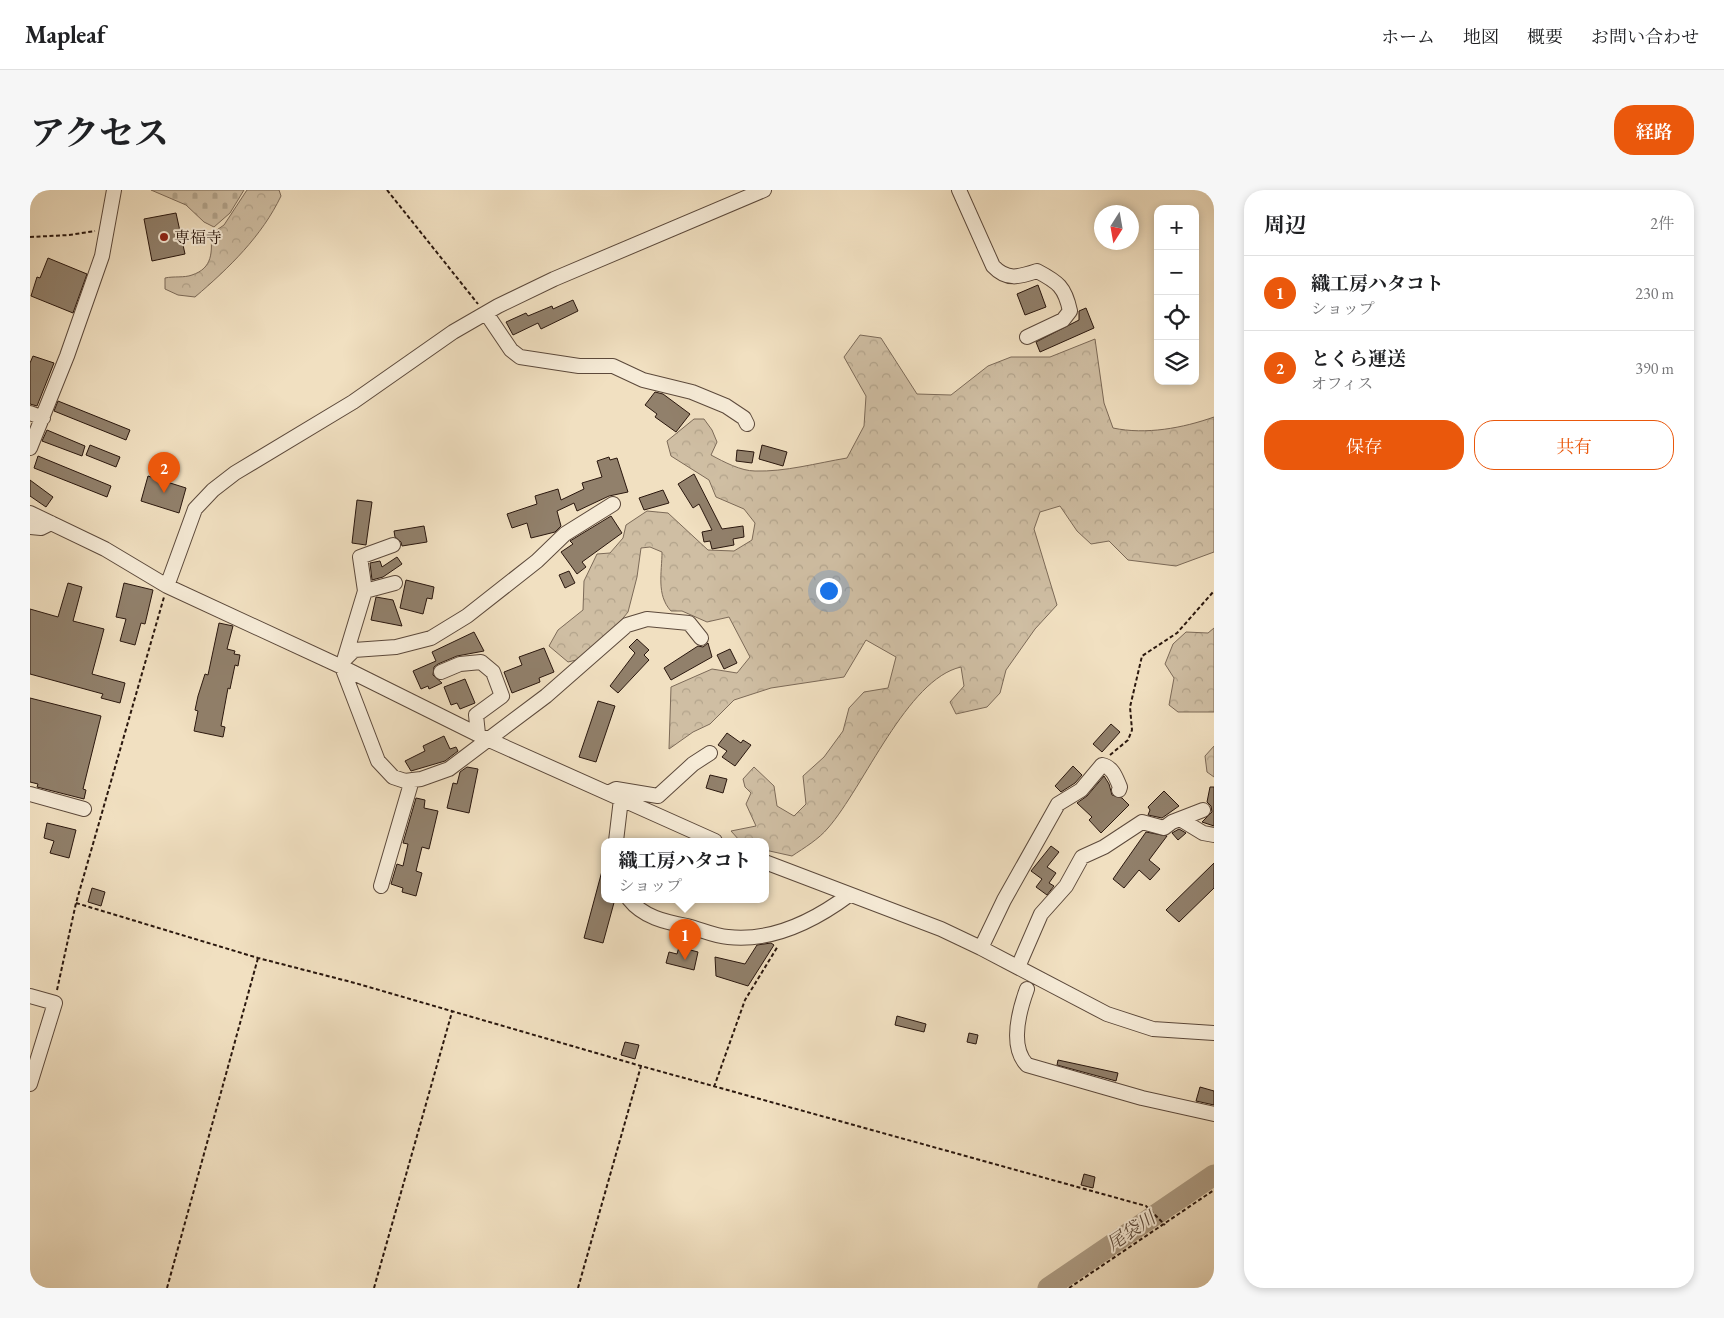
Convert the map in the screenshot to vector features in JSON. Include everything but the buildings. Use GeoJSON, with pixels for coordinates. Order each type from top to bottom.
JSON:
{"type":"FeatureCollection","features":[{"type":"Feature","properties":{"kind":"street"},"geometry":{"type":"LineString","coordinates":[[30,448],[36,415],[102,256],[114,190]]}},
{"type":"Feature","properties":{"kind":"street"},"geometry":{"type":"LineString","coordinates":[[167,586],[195,509],[213,490],[235,473],[353,402],[453,332],[486,313],[554,279],[764,190]]}},
{"type":"Feature","properties":{"kind":"street"},"geometry":{"type":"LineString","coordinates":[[959,190],[992,266],[1000,274],[1011,278],[1037,271],[1056,281],[1067,296],[1070,311],[1063,320],[1027,336]]}},
{"type":"Feature","properties":{"kind":"street"},"geometry":{"type":"LineString","coordinates":[[486,313],[512,350],[520,357],[579,366],[613,366],[643,380],[692,392],[726,406],[744,418],[747,424]]}},
{"type":"Feature","properties":{"kind":"street"},"geometry":{"type":"LineString","coordinates":[[344,663],[354,650],[396,647],[431,638],[482,604],[537,561],[565,534],[613,504]]}},
{"type":"Feature","properties":{"kind":"street"},"geometry":{"type":"LineString","coordinates":[[30,513],[105,549],[167,586],[344,663],[483,737],[708,838]]}},
{"type":"Feature","properties":{"kind":"street"},"geometry":{"type":"LineString","coordinates":[[30,527],[41,528],[51,523]]}},
{"type":"Feature","properties":{"kind":"street"},"geometry":{"type":"LineString","coordinates":[[393,545],[360,557],[365,591],[344,663],[378,760],[393,777],[406,781],[449,769],[483,737],[546,696],[627,625],[647,619],[690,623],[701,638]]}},
{"type":"Feature","properties":{"kind":"street"},"geometry":{"type":"LineString","coordinates":[[365,591],[395,583]]}},
{"type":"Feature","properties":{"kind":"street"},"geometry":{"type":"LineString","coordinates":[[441,672],[460,664],[482,662],[493,672],[502,696],[476,715],[483,737]]}},
{"type":"Feature","properties":{"kind":"street"},"geometry":{"type":"LineString","coordinates":[[616,838],[614,796],[616,789],[658,796],[693,764],[710,753]]}},
{"type":"Feature","properties":{"kind":"street"},"geometry":{"type":"LineString","coordinates":[[982,948],[1004,900],[1058,804],[1081,790],[1102,765],[1108,766],[1114,774],[1120,787],[1119,790]]}},
{"type":"Feature","properties":{"kind":"street"},"geometry":{"type":"LineString","coordinates":[[381,886],[412,780]]}},
{"type":"Feature","properties":{"kind":"street"},"geometry":{"type":"LineString","coordinates":[[30,794],[84,809]]}},
{"type":"Feature","properties":{"kind":"street"},"geometry":{"type":"LineString","coordinates":[[1018,967],[1042,914],[1069,881],[1082,857],[1104,847],[1142,822],[1150,822],[1155,826],[1164,828],[1203,810]]}},
{"type":"Feature","properties":{"kind":"street"},"geometry":{"type":"LineString","coordinates":[[1180,820],[1202,833],[1214,835]]}},
{"type":"Feature","properties":{"kind":"street"},"geometry":{"type":"LineString","coordinates":[[769,864],[941,929],[982,948],[1107,1014],[1153,1029],[1214,1034]]}},
{"type":"Feature","properties":{"kind":"street"},"geometry":{"type":"LineString","coordinates":[[632,903],[637,909],[664,922],[696,928],[727,937],[755,936],[786,930],[823,914],[849,895]]}},
{"type":"Feature","properties":{"kind":"street"},"geometry":{"type":"LineString","coordinates":[[1027,989],[1018,1023],[1017,1043],[1022,1060],[1027,1065],[1142,1098],[1214,1114]]}},
{"type":"Feature","properties":{"kind":"street"},"geometry":{"type":"LineString","coordinates":[[30,996],[55,1003],[30,1084]]}},
{"type":"Feature","properties":{"kind":"path"},"geometry":{"type":"LineString","coordinates":[[387,190],[486,313]]}},
{"type":"Feature","properties":{"kind":"path"},"geometry":{"type":"LineString","coordinates":[[30,237],[69,235],[108,228]]}},
{"type":"Feature","properties":{"kind":"path"},"geometry":{"type":"LineString","coordinates":[[55,1003],[76,903],[167,586]]}},
{"type":"Feature","properties":{"kind":"path"},"geometry":{"type":"LineString","coordinates":[[1102,765],[1109,755],[1128,740],[1132,730],[1130,707],[1142,656],[1177,633],[1214,591]]}},
{"type":"Feature","properties":{"kind":"path"},"geometry":{"type":"LineString","coordinates":[[76,903],[258,958],[355,983],[714,1087],[1146,1206],[1165,1225]]}},
{"type":"Feature","properties":{"kind":"path"},"geometry":{"type":"LineString","coordinates":[[714,1087],[745,1000],[786,930]]}},
{"type":"Feature","properties":{"kind":"path"},"geometry":{"type":"LineString","coordinates":[[167,1288],[258,958]]}},
{"type":"Feature","properties":{"kind":"path"},"geometry":{"type":"LineString","coordinates":[[374,1288],[452,1012]]}},
{"type":"Feature","properties":{"kind":"path"},"geometry":{"type":"LineString","coordinates":[[578,1288],[641,1066]]}},
{"type":"Feature","properties":{"kind":"path"},"geometry":{"type":"LineString","coordinates":[[1069,1288],[1165,1225],[1214,1190]]}},
{"type":"Feature","properties":{"kind":"green space"},"geometry":{"type":"Polygon","coordinates":[[[151,190],[244,190],[230,213],[214,227],[204,222],[186,205],[151,190]]]}},
{"type":"Feature","properties":{"kind":"green space"},"geometry":{"type":"Polygon","coordinates":[[[247,190],[279,190],[281,196],[264,225],[244,251],[195,297],[178,295],[165,289],[165,278],[189,276],[199,272],[208,264],[211,253],[211,234],[224,225],[247,190]]]}},
{"type":"Feature","properties":{"kind":"green space"},"geometry":{"type":"Polygon","coordinates":[[[860,335],[881,338],[917,394],[951,395],[988,366],[1011,357],[1050,357],[1095,339],[1104,403],[1113,428],[1138,431],[1164,429],[1214,417],[1214,552],[1176,566],[1128,560],[1109,541],[1091,544],[1077,531],[1060,506],[1040,512],[1034,529],[1057,605],[1035,629],[1006,670],[1000,693],[987,707],[956,714],[950,702],[964,686],[961,667],[941,676],[923,691],[905,712],[842,810],[828,828],[816,840],[792,856],[769,851],[769,838],[737,838],[731,831],[756,826],[746,804],[751,793],[745,787],[743,779],[754,767],[774,786],[777,806],[794,816],[806,804],[803,776],[824,757],[843,731],[849,708],[864,692],[888,688],[896,657],[866,640],[844,677],[771,688],[734,700],[710,724],[693,732],[669,749],[671,687],[712,669],[737,673],[750,657],[729,617],[707,622],[682,611],[671,611],[663,598],[662,552],[650,547],[641,548],[637,577],[628,612],[602,644],[585,658],[568,662],[549,646],[558,630],[583,610],[584,581],[597,554],[610,553],[623,538],[626,525],[647,511],[668,513],[708,550],[734,551],[752,540],[755,523],[744,509],[716,497],[709,480],[671,456],[667,441],[694,419],[704,419],[712,430],[717,442],[711,455],[738,468],[755,471],[778,470],[847,458],[864,426],[866,396],[844,357],[860,335]]]}},
{"type":"Feature","properties":{"kind":"green space"},"geometry":{"type":"Polygon","coordinates":[[[1214,628],[1214,712],[1178,712],[1169,705],[1174,678],[1165,664],[1173,644],[1186,632],[1208,633],[1214,628]]]}},
{"type":"Feature","properties":{"kind":"green space"},"geometry":{"type":"Polygon","coordinates":[[[1214,746],[1214,777],[1207,772],[1205,756],[1214,746]]]}},
{"type":"Feature","properties":{"kind":"waterway","name":"尾袋川"},"geometry":{"type":"LineString","coordinates":[[1048,1288],[1214,1175]]}},
{"type":"Feature","properties":{"kind":"place","name":"専福寺"},"geometry":{"type":"Point","coordinates":[164,237]}},
{"type":"Feature","properties":{"kind":"place","name":"とくら運送"},"geometry":{"type":"Point","coordinates":[164,493]}},
{"type":"Feature","properties":{"kind":"place","name":"織工房ハタコト"},"geometry":{"type":"Point","coordinates":[685,960]}}]}
